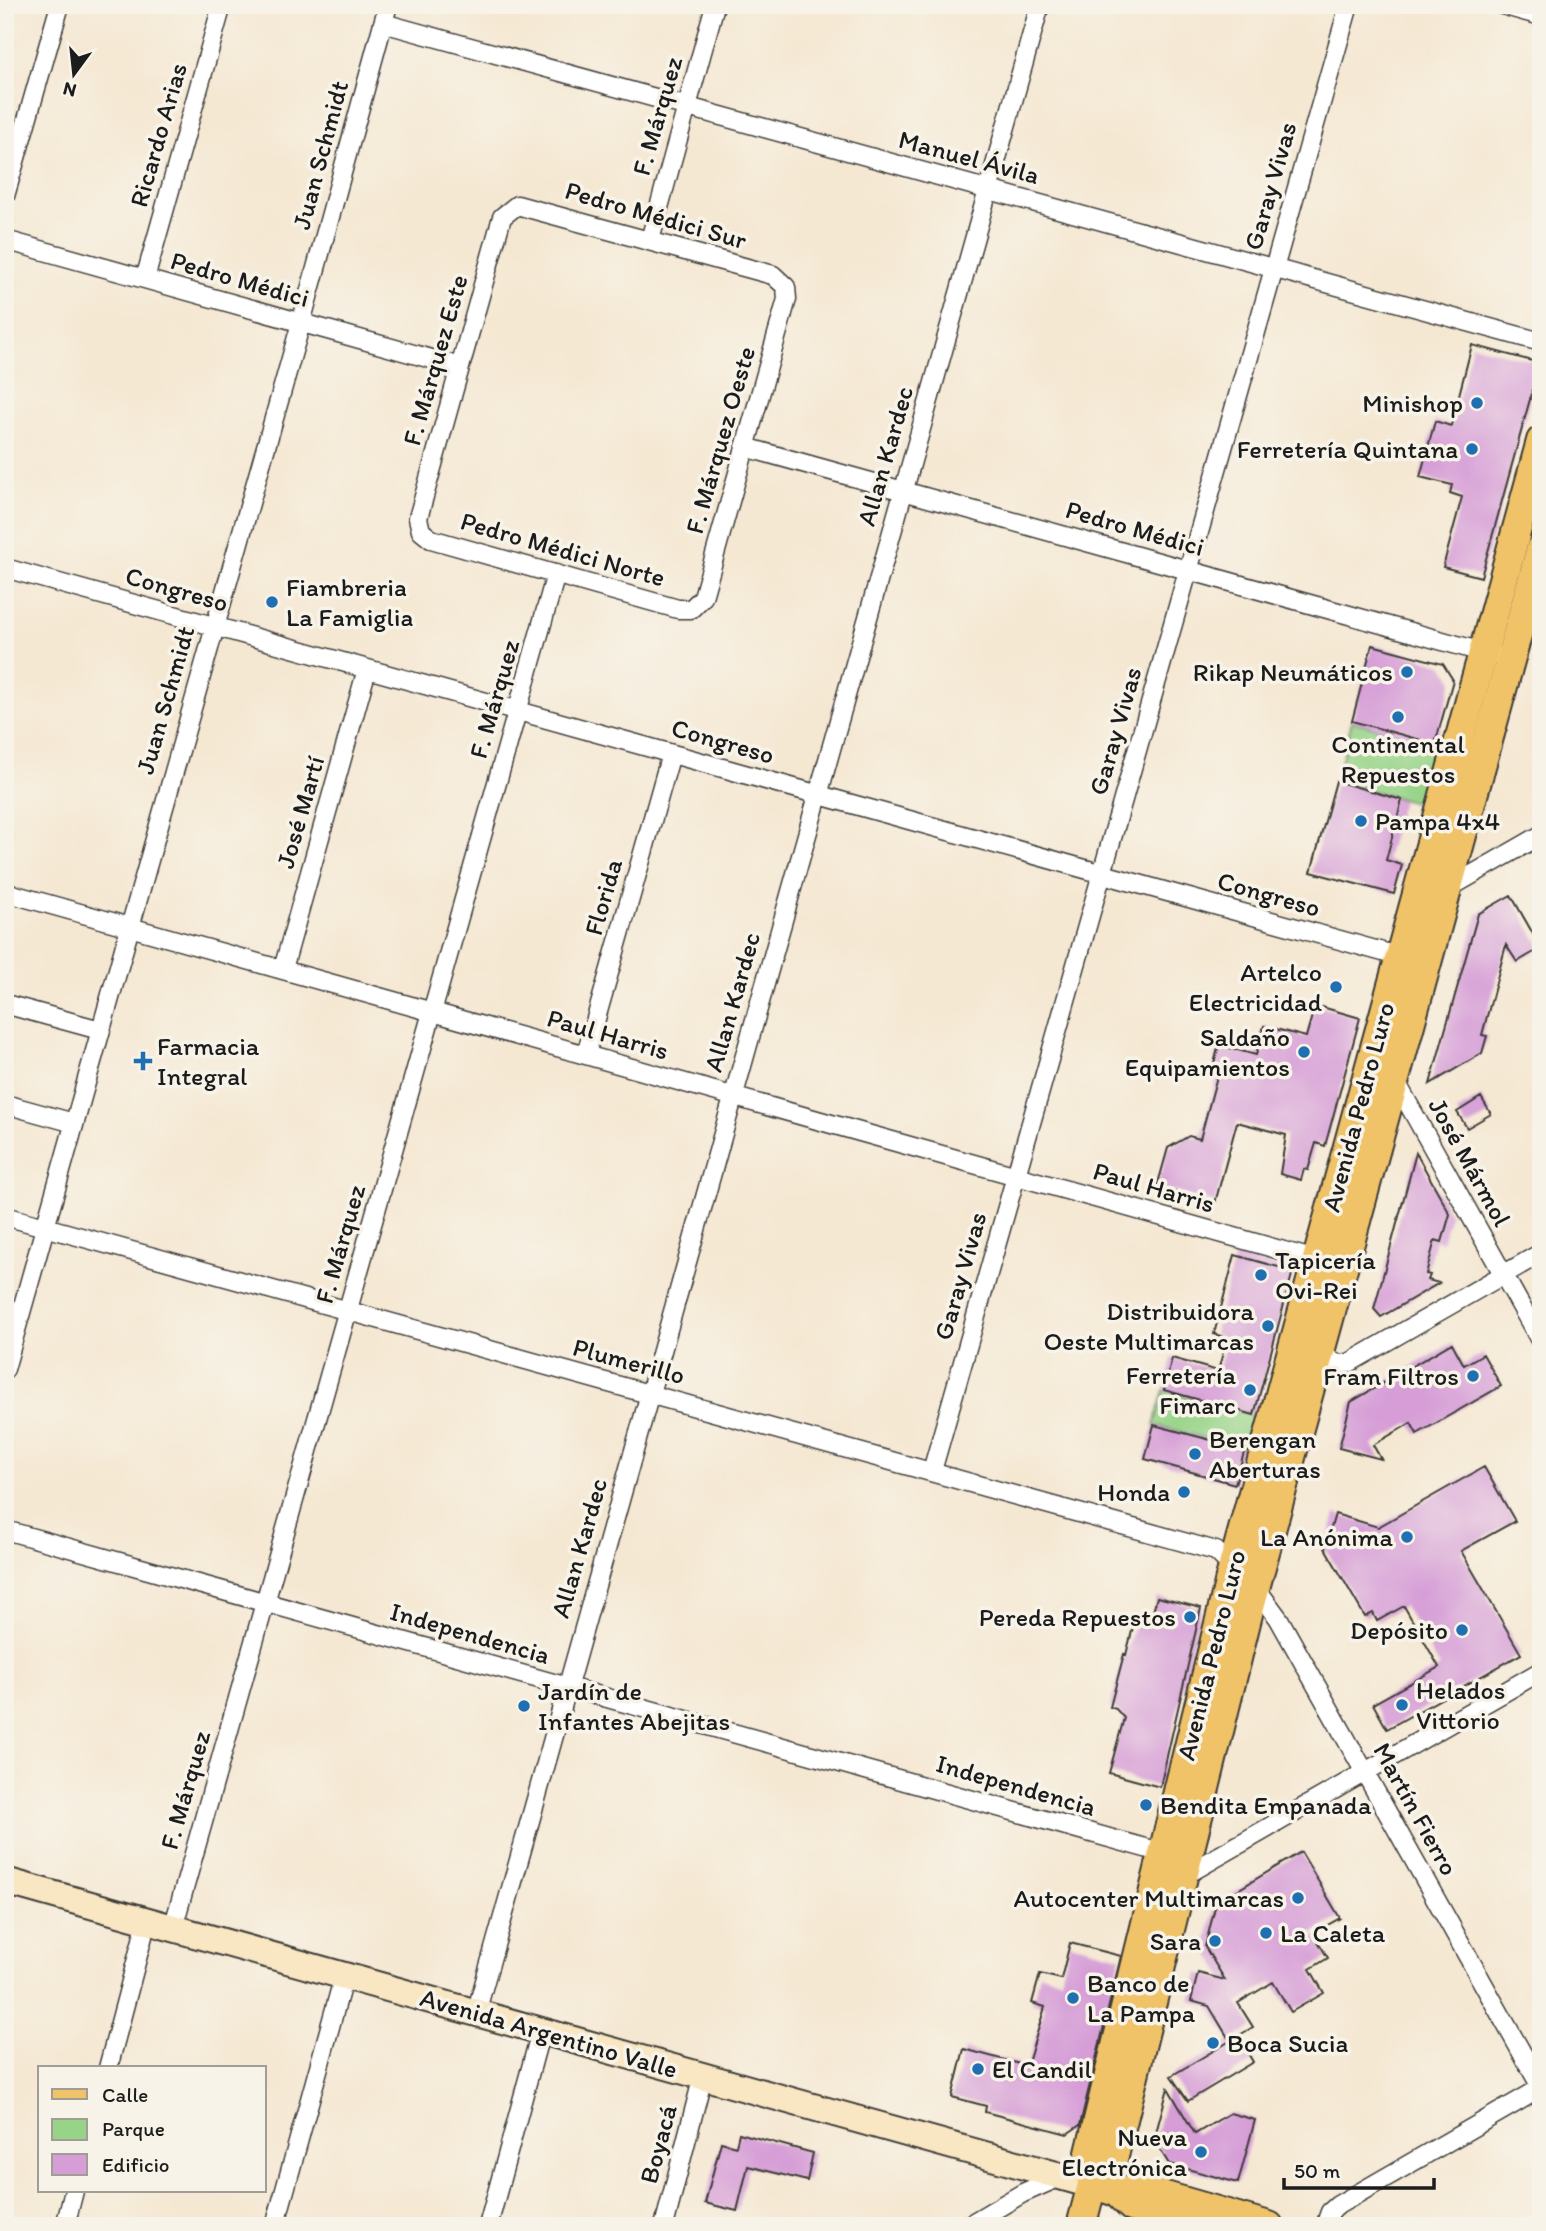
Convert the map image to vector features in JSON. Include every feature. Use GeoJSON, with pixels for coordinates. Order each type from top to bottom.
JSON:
{"type":"FeatureCollection","features":[{"type":"Feature","properties":{"kind":"main road","name":"Avenida Pedro Luro"},"geometry":{"type":"LineString","coordinates":[[1104,2188],[1090,2153],[1233,1566],[1541,441]]}},
{"type":"Feature","properties":{"kind":"main road","name":"Avenida Pedro Luro"},"geometry":{"type":"LineString","coordinates":[[1081,2226],[1104,2188],[1114,2156],[1255,1589],[1510,659],[1534,601],[1541,548]]}},
{"type":"Feature","properties":{"kind":"main road","name":"Avenida Argentino Valle"},"geometry":{"type":"LineString","coordinates":[[5,1881],[1104,2188]]}},
{"type":"Feature","properties":{"kind":"main road"},"geometry":{"type":"LineString","coordinates":[[1104,2188],[1132,2207],[1197,2226]]}},
{"type":"Feature","properties":{"kind":"main road"},"geometry":{"type":"LineString","coordinates":[[1104,2188],[1141,2189],[1269,2226]]}},
{"type":"Feature","properties":{"kind":"street"},"geometry":{"type":"LineString","coordinates":[[5,196],[60,5]]}},
{"type":"Feature","properties":{"kind":"street","name":"Ricardo Arias"},"geometry":{"type":"LineString","coordinates":[[145,279],[222,5]]}},
{"type":"Feature","properties":{"kind":"street","name":"Juan Schmidt"},"geometry":{"type":"LineString","coordinates":[[5,1369],[11,1326],[45,1227],[213,626],[301,323],[388,5]]}},
{"type":"Feature","properties":{"kind":"street","name":"F. Márquez"},"geometry":{"type":"LineString","coordinates":[[650,240],[715,5]]}},
{"type":"Feature","properties":{"kind":"street","name":"Allan Kardec"},"geometry":{"type":"LineString","coordinates":[[476,2012],[1040,5]]}},
{"type":"Feature","properties":{"kind":"street","name":"Garay Vivas"},"geometry":{"type":"LineString","coordinates":[[932,1471],[1349,5]]}},
{"type":"Feature","properties":{"kind":"street"},"geometry":{"type":"LineString","coordinates":[[1502,5],[1541,16]]}},
{"type":"Feature","properties":{"kind":"street","name":"Manuel Ávila"},"geometry":{"type":"LineString","coordinates":[[383,23],[1541,342]]}},
{"type":"Feature","properties":{"kind":"street","name":"Pedro Médici Sur"},"geometry":{"type":"LineString","coordinates":[[511,207],[524,205],[650,240],[773,275],[785,284]]}},
{"type":"Feature","properties":{"kind":"street","name":"F. Márquez Este"},"geometry":{"type":"LineString","coordinates":[[421,531],[418,518],[502,217],[511,207]]}},
{"type":"Feature","properties":{"kind":"street","name":"Pedro Médici"},"geometry":{"type":"LineString","coordinates":[[5,240],[460,367]]}},
{"type":"Feature","properties":{"kind":"street","name":"F. Márquez Oeste"},"geometry":{"type":"LineString","coordinates":[[694,607],[703,597],[787,299],[785,284]]}},
{"type":"Feature","properties":{"kind":"street","name":"Pedro Médici"},"geometry":{"type":"LineString","coordinates":[[745,447],[1510,659]]}},
{"type":"Feature","properties":{"kind":"street","name":"Pedro Médici Norte"},"geometry":{"type":"LineString","coordinates":[[421,531],[431,539],[678,608],[694,607]]}},
{"type":"Feature","properties":{"kind":"street"},"geometry":{"type":"LineString","coordinates":[[1512,547],[1534,601]]}},
{"type":"Feature","properties":{"kind":"street","name":"Congreso"},"geometry":{"type":"LineString","coordinates":[[5,568],[1426,965]]}},
{"type":"Feature","properties":{"kind":"street","name":"F. Márquez"},"geometry":{"type":"LineString","coordinates":[[173,1928],[556,574]]}},
{"type":"Feature","properties":{"kind":"street","name":"José Martí"},"geometry":{"type":"LineString","coordinates":[[283,969],[367,669]]}},
{"type":"Feature","properties":{"kind":"street","name":"Florida"},"geometry":{"type":"LineString","coordinates":[[586,1054],[671,754]]}},
{"type":"Feature","properties":{"kind":"street"},"geometry":{"type":"LineString","coordinates":[[1447,889],[1541,835]]}},
{"type":"Feature","properties":{"kind":"street","name":"Paul Harris"},"geometry":{"type":"LineString","coordinates":[[5,892],[1316,1259]]}},
{"type":"Feature","properties":{"kind":"street"},"geometry":{"type":"LineString","coordinates":[[5,1004],[100,1030]]}},
{"type":"Feature","properties":{"kind":"street","name":"José Mármol"},"geometry":{"type":"LineString","coordinates":[[1395,1080],[1541,1342]]}},
{"type":"Feature","properties":{"kind":"street"},"geometry":{"type":"LineString","coordinates":[[5,1104],[74,1123]]}},
{"type":"Feature","properties":{"kind":"street","name":"Plumerillo"},"geometry":{"type":"LineString","coordinates":[[5,1216],[1203,1546],[1220,1554],[1233,1566]]}},
{"type":"Feature","properties":{"kind":"street"},"geometry":{"type":"LineString","coordinates":[[1316,1259],[1322,1345],[1329,1360],[1338,1364],[1349,1363],[1541,1253]]}},
{"type":"Feature","properties":{"kind":"street","name":"Independencia"},"geometry":{"type":"LineString","coordinates":[[5,1530],[1163,1853]]}},
{"type":"Feature","properties":{"kind":"street","name":"Martín Fierro"},"geometry":{"type":"LineString","coordinates":[[1233,1566],[1279,1619],[1541,2087]]}},
{"type":"Feature","properties":{"kind":"street"},"geometry":{"type":"LineString","coordinates":[[1184,1876],[1541,1671]]}},
{"type":"Feature","properties":{"kind":"street"},"geometry":{"type":"LineString","coordinates":[[109,2066],[147,1921]]}},
{"type":"Feature","properties":{"kind":"street"},"geometry":{"type":"LineString","coordinates":[[275,2226],[344,1976]]}},
{"type":"Feature","properties":{"kind":"street"},"geometry":{"type":"LineString","coordinates":[[488,2226],[541,2031]]}},
{"type":"Feature","properties":{"kind":"street","name":"Boyacá"},"geometry":{"type":"LineString","coordinates":[[664,2226],[703,2076]]}},
{"type":"Feature","properties":{"kind":"street"},"geometry":{"type":"LineString","coordinates":[[1325,2226],[1330,2212],[1338,2205],[1541,2087]]}},
{"type":"Feature","properties":{"kind":"street"},"geometry":{"type":"LineString","coordinates":[[967,2226],[1023,2193],[1062,2176]]}},
{"type":"Feature","properties":{"kind":"street"},"geometry":{"type":"LineString","coordinates":[[65,2226],[74,2192]]}},
{"type":"Feature","properties":{"kind":"green space"},"geometry":{"type":"Polygon","coordinates":[[[1352,721],[1435,744],[1419,804],[1336,781],[1352,721]]]}},
{"type":"Feature","properties":{"kind":"green space"},"geometry":{"type":"Polygon","coordinates":[[[1164,1390],[1254,1415],[1245,1449],[1154,1425],[1164,1390]]]}},
{"type":"Feature","properties":{"kind":"building"},"geometry":{"type":"Polygon","coordinates":[[[1472,345],[1540,363],[1481,577],[1443,567],[1462,497],[1450,493],[1452,485],[1420,477],[1435,421],[1451,426],[1472,345]]]}},
{"type":"Feature","properties":{"kind":"building"},"geometry":{"type":"Polygon","coordinates":[[[1372,645],[1443,664],[1453,680],[1435,744],[1352,721],[1372,645]]]}},
{"type":"Feature","properties":{"kind":"building","name":"Pampa 4x4"},"geometry":{"type":"Polygon","coordinates":[[[1336,781],[1402,800],[1386,860],[1402,865],[1394,894],[1311,872],[1336,781]]]}},
{"type":"Feature","properties":{"kind":"building"},"geometry":{"type":"Polygon","coordinates":[[[1511,895],[1541,948],[1517,962],[1506,945],[1482,1035],[1487,1036],[1482,1053],[1430,1084],[1478,914],[1511,895]]]}},
{"type":"Feature","properties":{"kind":"building"},"geometry":{"type":"Polygon","coordinates":[[[1315,1005],[1360,1018],[1325,1146],[1316,1143],[1308,1170],[1304,1169],[1301,1180],[1280,1174],[1286,1135],[1237,1122],[1215,1203],[1157,1187],[1168,1148],[1189,1136],[1200,1139],[1219,1069],[1213,1067],[1219,1045],[1256,1055],[1264,1026],[1306,1037],[1315,1005]]]}},
{"type":"Feature","properties":{"kind":"building"},"geometry":{"type":"Polygon","coordinates":[[[1481,1097],[1491,1114],[1467,1128],[1457,1112],[1481,1097]]]}},
{"type":"Feature","properties":{"kind":"building"},"geometry":{"type":"Polygon","coordinates":[[[1416,1153],[1450,1214],[1442,1242],[1435,1240],[1426,1274],[1430,1275],[1428,1280],[1439,1283],[1381,1317],[1374,1309],[1416,1153]]]}},
{"type":"Feature","properties":{"kind":"building"},"geometry":{"type":"Polygon","coordinates":[[[1235,1255],[1293,1271],[1254,1415],[1164,1390],[1172,1358],[1218,1371],[1227,1338],[1214,1334],[1235,1255]]]}},
{"type":"Feature","properties":{"kind":"building"},"geometry":{"type":"Polygon","coordinates":[[[1452,1343],[1464,1365],[1483,1354],[1501,1386],[1417,1434],[1411,1423],[1373,1445],[1381,1459],[1339,1448],[1351,1402],[1452,1343]]]}},
{"type":"Feature","properties":{"kind":"building","name":"Berengan Aberturas"},"geometry":{"type":"Polygon","coordinates":[[[1154,1425],[1245,1449],[1235,1484],[1145,1459],[1154,1425]]]}},
{"type":"Feature","properties":{"kind":"building"},"geometry":{"type":"Polygon","coordinates":[[[1484,1467],[1515,1521],[1461,1551],[1521,1654],[1387,1729],[1373,1704],[1439,1667],[1404,1606],[1377,1621],[1373,1613],[1365,1617],[1325,1548],[1335,1514],[1378,1527],[1484,1467]]]}},
{"type":"Feature","properties":{"kind":"building"},"geometry":{"type":"Polygon","coordinates":[[[1157,1597],[1201,1608],[1160,1787],[1109,1773],[1124,1718],[1116,1709],[1110,1707],[1124,1654],[1126,1655],[1134,1623],[1149,1627],[1157,1597]]]}},
{"type":"Feature","properties":{"kind":"building"},"geometry":{"type":"Polygon","coordinates":[[[1301,1852],[1340,1918],[1313,1933],[1328,1958],[1310,1969],[1324,1993],[1291,2012],[1273,1982],[1238,2003],[1253,2027],[1238,2036],[1253,2062],[1188,2101],[1171,2076],[1230,2041],[1209,2006],[1191,2001],[1198,1973],[1225,1980],[1205,1947],[1216,1903],[1301,1852]]]}},
{"type":"Feature","properties":{"kind":"building"},"geometry":{"type":"Polygon","coordinates":[[[1070,1943],[1121,1956],[1080,2125],[1067,2134],[985,2112],[986,2106],[952,2097],[964,2049],[1027,2066],[1045,2007],[1032,2003],[1040,1974],[1061,1979],[1070,1943]]]}},
{"type":"Feature","properties":{"kind":"building"},"geometry":{"type":"Polygon","coordinates":[[[1168,2088],[1195,2134],[1230,2113],[1255,2120],[1238,2183],[1169,2164],[1154,2140],[1168,2088]]]}},
{"type":"Feature","properties":{"kind":"building"},"geometry":{"type":"Polygon","coordinates":[[[739,2133],[813,2153],[807,2181],[748,2166],[737,2211],[705,2203],[721,2142],[736,2146],[739,2133]]]}},
{"type":"Feature","properties":{"kind":"place","name":"Minishop"},"geometry":{"type":"Point","coordinates":[1477,403]}},
{"type":"Feature","properties":{"kind":"place","name":"Ferretería Quintana"},"geometry":{"type":"Point","coordinates":[1472,449]}},
{"type":"Feature","properties":{"kind":"place","name":"Fiambreria La Famiglia"},"geometry":{"type":"Point","coordinates":[272,602]}},
{"type":"Feature","properties":{"kind":"place","name":"Rikap Neumáticos"},"geometry":{"type":"Point","coordinates":[1407,672]}},
{"type":"Feature","properties":{"kind":"place","name":"Continental Repuestos"},"geometry":{"type":"Point","coordinates":[1398,717]}},
{"type":"Feature","properties":{"kind":"place","name":"Pampa 4x4"},"geometry":{"type":"Point","coordinates":[1361,821]}},
{"type":"Feature","properties":{"kind":"place","name":"Artelco Electricidad"},"geometry":{"type":"Point","coordinates":[1336,987]}},
{"type":"Feature","properties":{"kind":"place","name":"Saldaño Equipamientos"},"geometry":{"type":"Point","coordinates":[1304,1052]}},
{"type":"Feature","properties":{"kind":"place","name":"Farmacia Integral"},"geometry":{"type":"Point","coordinates":[143,1061]}},
{"type":"Feature","properties":{"kind":"place","name":"Tapicería Ovi-Rei"},"geometry":{"type":"Point","coordinates":[1261,1275]}},
{"type":"Feature","properties":{"kind":"place","name":"Distribuidora Oeste Multimarcas"},"geometry":{"type":"Point","coordinates":[1268,1326]}},
{"type":"Feature","properties":{"kind":"place","name":"Fram Filtros"},"geometry":{"type":"Point","coordinates":[1473,1376]}},
{"type":"Feature","properties":{"kind":"place","name":"Ferretería Fimarc"},"geometry":{"type":"Point","coordinates":[1250,1390]}},
{"type":"Feature","properties":{"kind":"place","name":"Berengan Aberturas"},"geometry":{"type":"Point","coordinates":[1195,1454]}},
{"type":"Feature","properties":{"kind":"place","name":"Honda"},"geometry":{"type":"Point","coordinates":[1184,1492]}},
{"type":"Feature","properties":{"kind":"place","name":"La Anónima"},"geometry":{"type":"Point","coordinates":[1407,1537]}},
{"type":"Feature","properties":{"kind":"place","name":"Pereda Repuestos"},"geometry":{"type":"Point","coordinates":[1190,1617]}},
{"type":"Feature","properties":{"kind":"place","name":"Depósito"},"geometry":{"type":"Point","coordinates":[1462,1630]}},
{"type":"Feature","properties":{"kind":"place","name":"Helados Vittorio"},"geometry":{"type":"Point","coordinates":[1402,1705]}},
{"type":"Feature","properties":{"kind":"place","name":"Jardín de Infantes Abejitas"},"geometry":{"type":"Point","coordinates":[524,1706]}},
{"type":"Feature","properties":{"kind":"place","name":"Bendita Empanada"},"geometry":{"type":"Point","coordinates":[1146,1805]}},
{"type":"Feature","properties":{"kind":"place","name":"Autocenter Multimarcas"},"geometry":{"type":"Point","coordinates":[1298,1898]}},
{"type":"Feature","properties":{"kind":"place","name":"La Caleta"},"geometry":{"type":"Point","coordinates":[1266,1933]}},
{"type":"Feature","properties":{"kind":"place","name":"Sara"},"geometry":{"type":"Point","coordinates":[1215,1941]}},
{"type":"Feature","properties":{"kind":"place","name":"Banco de La Pampa"},"geometry":{"type":"Point","coordinates":[1073,1998]}},
{"type":"Feature","properties":{"kind":"place","name":"Boca Sucia"},"geometry":{"type":"Point","coordinates":[1213,2043]}},
{"type":"Feature","properties":{"kind":"place","name":"El Candil"},"geometry":{"type":"Point","coordinates":[978,2069]}},
{"type":"Feature","properties":{"kind":"place","name":"Nueva Electrónica"},"geometry":{"type":"Point","coordinates":[1201,2152]}}]}
